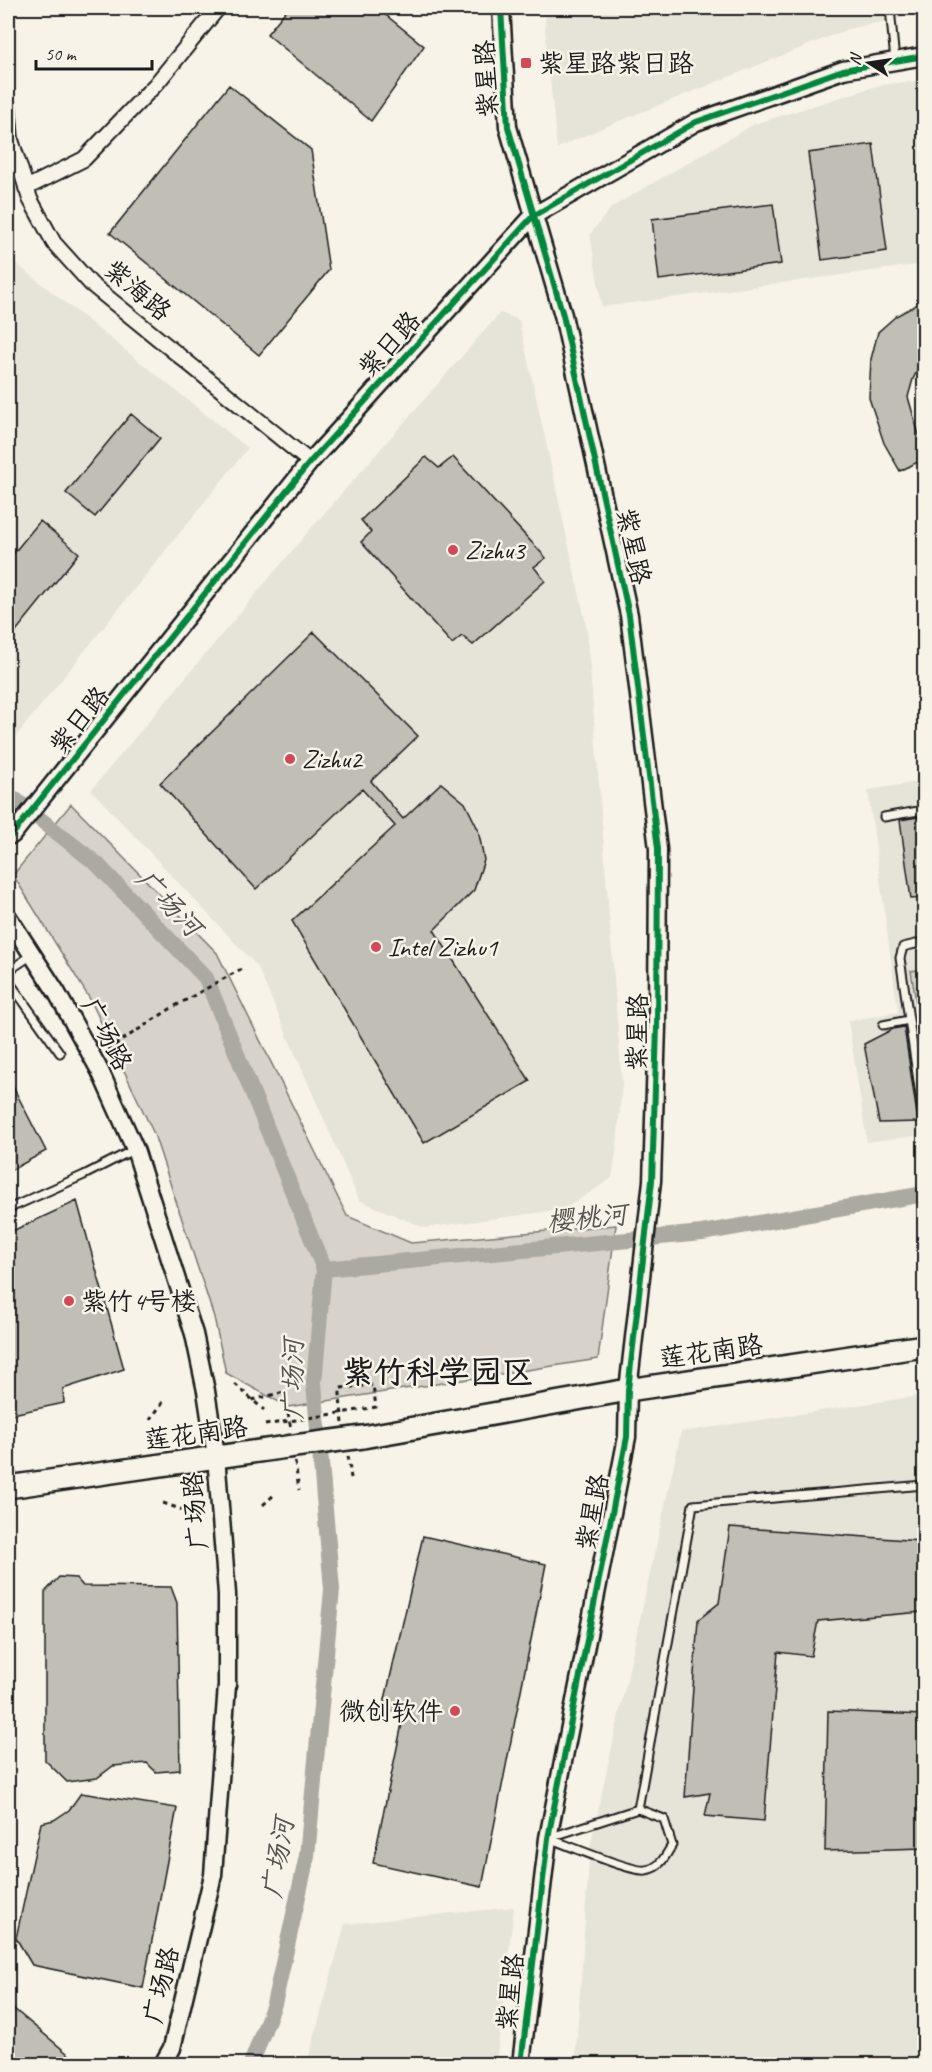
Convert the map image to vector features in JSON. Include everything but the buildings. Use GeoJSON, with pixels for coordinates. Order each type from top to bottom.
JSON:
{"type":"FeatureCollection","features":[{"type":"Feature","properties":{"kind":"main road","name":"莲花南路"},"geometry":{"type":"LineString","coordinates":[[8,1487],[363,1437],[628,1390],[924,1346]]}},
{"type":"Feature","properties":{"kind":"street"},"geometry":{"type":"LineString","coordinates":[[26,188],[84,159],[156,84],[218,8]]}},
{"type":"Feature","properties":{"kind":"street","name":"紫星路"},"geometry":{"type":"LineString","coordinates":[[501,8],[508,127],[563,315],[629,615],[657,837],[657,1027],[652,1181],[628,1390],[627,1437],[548,1838],[522,2064]]}},
{"type":"Feature","properties":{"kind":"street","name":"紫日路"},"geometry":{"type":"LineString","coordinates":[[10,837],[310,462],[533,216],[696,122],[843,70],[924,56]]}},
{"type":"Feature","properties":{"kind":"street","name":"紫海路"},"geometry":{"type":"LineString","coordinates":[[8,105],[11,140],[26,188],[30,200],[54,243],[91,284],[310,462]]}},
{"type":"Feature","properties":{"kind":"street","name":"广场路"},"geometry":{"type":"LineString","coordinates":[[8,918],[57,993],[93,1059],[135,1149],[194,1334],[216,1456],[228,1594],[227,1662],[213,1875],[172,2048],[163,2064]]}},
{"type":"Feature","properties":{"kind":"lane"},"geometry":{"type":"LineString","coordinates":[[890,8],[895,61]]}},
{"type":"Feature","properties":{"kind":"lane"},"geometry":{"type":"LineString","coordinates":[[884,817],[924,810]]}},
{"type":"Feature","properties":{"kind":"lane"},"geometry":{"type":"LineString","coordinates":[[924,942],[903,946],[900,958],[924,1122]]}},
{"type":"Feature","properties":{"kind":"lane"},"geometry":{"type":"LineString","coordinates":[[8,971],[32,955]]}},
{"type":"Feature","properties":{"kind":"lane"},"geometry":{"type":"LineString","coordinates":[[8,980],[60,1053]]}},
{"type":"Feature","properties":{"kind":"lane"},"geometry":{"type":"LineString","coordinates":[[883,1025],[909,1020]]}},
{"type":"Feature","properties":{"kind":"lane"},"geometry":{"type":"LineString","coordinates":[[916,1068],[924,1066]]}},
{"type":"Feature","properties":{"kind":"lane"},"geometry":{"type":"LineString","coordinates":[[8,1209],[135,1149]]}},
{"type":"Feature","properties":{"kind":"lane"},"geometry":{"type":"LineString","coordinates":[[638,1809],[693,1505],[924,1485]]}},
{"type":"Feature","properties":{"kind":"lane"},"geometry":{"type":"LineString","coordinates":[[638,1809],[664,1819],[672,1845],[661,1864],[645,1871],[548,1838],[638,1809]]}},
{"type":"Feature","properties":{"kind":"path"},"geometry":{"type":"LineString","coordinates":[[93,1059],[170,1009],[241,969]]}},
{"type":"Feature","properties":{"kind":"path"},"geometry":{"type":"LineString","coordinates":[[235,1384],[264,1410]]}},
{"type":"Feature","properties":{"kind":"path"},"geometry":{"type":"LineString","coordinates":[[265,1425],[376,1407],[373,1385],[340,1388],[340,1399]]}},
{"type":"Feature","properties":{"kind":"path"},"geometry":{"type":"LineString","coordinates":[[252,1400],[284,1392],[288,1407]]}},
{"type":"Feature","properties":{"kind":"path"},"geometry":{"type":"LineString","coordinates":[[150,1420],[165,1399]]}},
{"type":"Feature","properties":{"kind":"path"},"geometry":{"type":"LineString","coordinates":[[263,1505],[275,1494]]}},
{"type":"Feature","properties":{"kind":"path"},"geometry":{"type":"LineString","coordinates":[[163,1503],[197,1515]]}},
{"type":"Feature","properties":{"kind":"shaded area"},"geometry":{"type":"Polygon","coordinates":[[[546,8],[924,8],[924,13],[848,29],[557,148],[545,30],[546,8]]]}},
{"type":"Feature","properties":{"kind":"shaded area"},"geometry":{"type":"Polygon","coordinates":[[[924,80],[924,264],[602,307],[590,234],[612,207],[754,124],[880,85],[924,80]]]}},
{"type":"Feature","properties":{"kind":"shaded area"},"geometry":{"type":"Polygon","coordinates":[[[8,257],[248,448],[13,740],[8,736],[8,257]]]}},
{"type":"Feature","properties":{"kind":"shaded area"},"geometry":{"type":"Polygon","coordinates":[[[500,313],[519,320],[587,629],[622,1083],[617,1147],[612,1178],[565,1209],[425,1228],[359,1200],[257,966],[91,790],[308,532],[500,313]]]}},
{"type":"Feature","properties":{"kind":"shaded area"},"geometry":{"type":"Polygon","coordinates":[[[924,781],[924,1135],[867,1142],[848,1021],[898,1012],[868,790],[924,781]]]}},
{"type":"Feature","properties":{"kind":"shaded area"},"geometry":{"type":"Polygon","coordinates":[[[71,804],[217,953],[347,1216],[411,1243],[616,1225],[598,1359],[288,1407],[226,1373],[214,1317],[154,1134],[90,999],[13,875],[71,804]]]}},
{"type":"Feature","properties":{"kind":"shaded area"},"geometry":{"type":"Polygon","coordinates":[[[924,969],[924,1053],[911,971],[924,969]]]}},
{"type":"Feature","properties":{"kind":"shaded area"},"geometry":{"type":"Polygon","coordinates":[[[924,1395],[924,2064],[575,2064],[590,1847],[681,1432],[924,1395]]]}},
{"type":"Feature","properties":{"kind":"shaded area"},"geometry":{"type":"Polygon","coordinates":[[[514,1907],[496,2064],[307,2064],[345,1924],[514,1907]]]}},
{"type":"Feature","properties":{"kind":"waterway","name":"广场河"},"geometry":{"type":"LineString","coordinates":[[8,794],[97,864],[206,978],[324,1269],[314,1383],[332,1589],[307,1856],[274,2004],[251,2064]]}},
{"type":"Feature","properties":{"kind":"waterway","name":"樱桃河"},"geometry":{"type":"LineString","coordinates":[[324,1269],[702,1233],[924,1194]]}},
{"type":"Feature","properties":{"kind":"cycle path"},"geometry":{"type":"LineString","coordinates":[[501,8],[508,127],[563,315],[629,615],[658,849],[657,1027],[652,1181],[628,1390],[627,1437],[548,1838],[521,2064]]}},
{"type":"Feature","properties":{"kind":"cycle path"},"geometry":{"type":"LineString","coordinates":[[8,840],[310,462],[533,216],[696,122],[843,70],[924,56]]}},
{"type":"Feature","properties":{"kind":"place","name":"紫星路紫日路"},"geometry":{"type":"Point","coordinates":[526,63]}},
{"type":"Feature","properties":{"kind":"place","name":"Zizhu3"},"geometry":{"type":"Point","coordinates":[453,550]}},
{"type":"Feature","properties":{"kind":"place","name":"Zizhu2"},"geometry":{"type":"Point","coordinates":[290,759]}},
{"type":"Feature","properties":{"kind":"place","name":"Intel Zizhu1"},"geometry":{"type":"Point","coordinates":[376,947]}},
{"type":"Feature","properties":{"kind":"place","name":"紫竹4号楼"},"geometry":{"type":"Point","coordinates":[69,1301]}},
{"type":"Feature","properties":{"kind":"place","name":"微创软件"},"geometry":{"type":"Point","coordinates":[455,1711]}},
{"type":"Feature","properties":{"kind":"district","name":"紫竹科学园区"},"geometry":{"type":"Point","coordinates":[438,1372]}}]}
